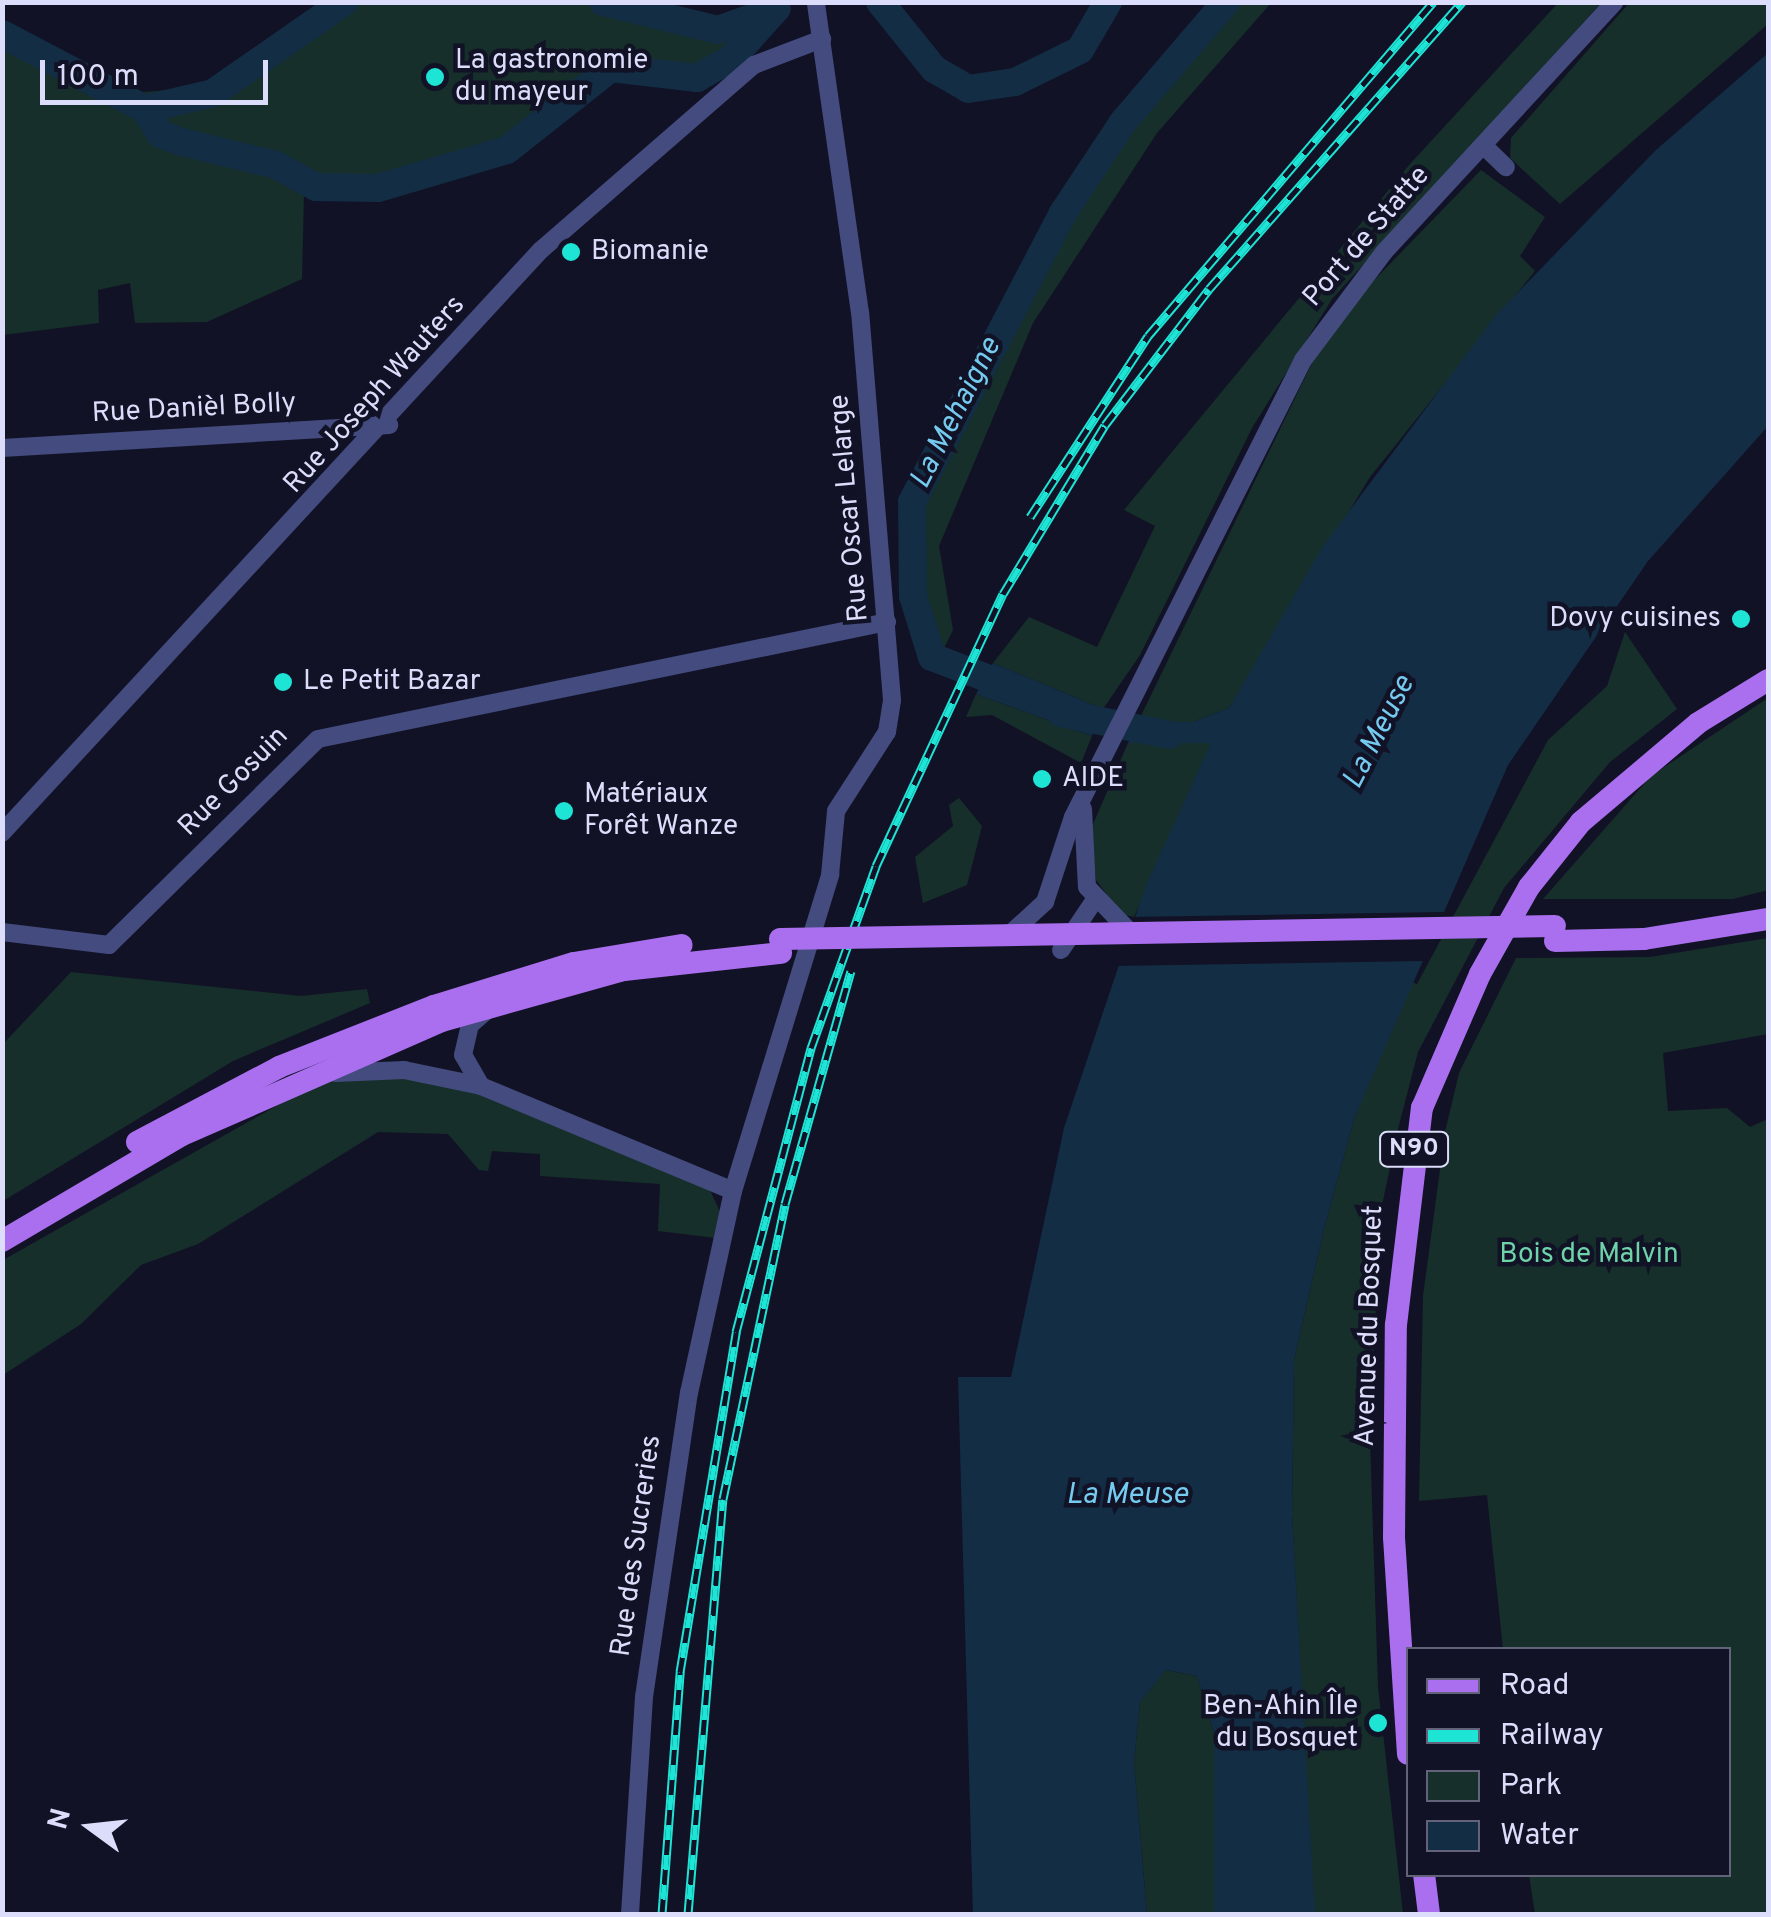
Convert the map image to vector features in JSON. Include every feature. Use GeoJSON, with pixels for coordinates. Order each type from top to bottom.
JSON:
{"type":"FeatureCollection","features":[{"type":"Feature","properties":{"kind":"main road","name":"Avenue du Bosquet"},"geometry":{"type":"LineString","coordinates":[[1406,1723],[1394,1538],[1396,1325],[1422,1108],[1480,974],[1571,835],[1659,753],[1768,680]]}},
{"type":"Feature","properties":{"kind":"main road"},"geometry":{"type":"LineString","coordinates":[[2,1242],[296,1080],[497,1003],[679,960],[780,946],[1555,933],[1768,906]]}},
{"type":"Feature","properties":{"kind":"main road"},"geometry":{"type":"LineString","coordinates":[[2,1224],[279,1067],[434,1006],[624,953],[1009,935],[1069,942],[1131,933],[1555,933],[1644,939],[1768,919]]}},
{"type":"Feature","properties":{"kind":"main road"},"geometry":{"type":"LineString","coordinates":[[1424,1877],[1429,1914]]}},
{"type":"Feature","properties":{"kind":"street","name":"Port de Statte"},"geometry":{"type":"LineString","coordinates":[[1009,935],[1045,902],[1084,798],[1264,428],[1340,304],[1615,2]]}},
{"type":"Feature","properties":{"kind":"street","name":"Rue Oscar Lelarge"},"geometry":{"type":"LineString","coordinates":[[793,983],[830,876],[836,811],[886,732],[887,622],[860,312],[817,6]]}},
{"type":"Feature","properties":{"kind":"street","name":"Rue Joseph Wauters"},"geometry":{"type":"LineString","coordinates":[[2,834],[621,174],[754,64],[822,40]]}},
{"type":"Feature","properties":{"kind":"street"},"geometry":{"type":"LineString","coordinates":[[1485,147],[1506,167]]}},
{"type":"Feature","properties":{"kind":"street","name":"Rue Danièl Bolly"},"geometry":{"type":"LineString","coordinates":[[2,448],[388,425]]}},
{"type":"Feature","properties":{"kind":"street","name":"Rue Gosuin"},"geometry":{"type":"LineString","coordinates":[[2,932],[109,945],[318,740],[887,622]]}},
{"type":"Feature","properties":{"kind":"street"},"geometry":{"type":"LineString","coordinates":[[1084,798],[1079,854],[1094,901],[1131,933]]}},
{"type":"Feature","properties":{"kind":"street"},"geometry":{"type":"LineString","coordinates":[[1069,942],[1094,901]]}},
{"type":"Feature","properties":{"kind":"street","name":"Rue des Sucreries"},"geometry":{"type":"LineString","coordinates":[[630,1914],[661,1560],[733,1191],[793,983]]}},
{"type":"Feature","properties":{"kind":"street"},"geometry":{"type":"LineString","coordinates":[[481,1086],[464,1054],[466,1036],[497,1003]]}},
{"type":"Feature","properties":{"kind":"street"},"geometry":{"type":"LineString","coordinates":[[296,1080],[404,1070],[481,1086],[733,1191]]}},
{"type":"Feature","properties":{"kind":"green space"},"geometry":{"type":"Polygon","coordinates":[[[1630,2],[1768,3],[1768,24],[1560,204],[1510,158],[1511,138],[1630,2]]]}},
{"type":"Feature","properties":{"kind":"green space"},"geometry":{"type":"Polygon","coordinates":[[[325,3],[642,3],[642,13],[667,24],[718,30],[777,8],[732,58],[697,78],[611,68],[603,86],[513,155],[369,194],[304,192],[302,279],[207,322],[135,323],[130,283],[98,290],[99,323],[3,335],[3,20],[143,92],[208,87],[325,3]]]}},
{"type":"Feature","properties":{"kind":"green space"},"geometry":{"type":"Polygon","coordinates":[[[1215,3],[1271,3],[1157,133],[1033,323],[939,546],[953,630],[938,660],[913,596],[908,500],[964,376],[1073,183],[1215,3]]]}},
{"type":"Feature","properties":{"kind":"green space"},"geometry":{"type":"Polygon","coordinates":[[[1558,3],[1601,3],[1332,299],[1252,428],[1140,655],[1103,709],[993,663],[1029,617],[1097,647],[1155,526],[1124,510],[1410,164],[1558,3]]]}},
{"type":"Feature","properties":{"kind":"green space"},"geometry":{"type":"Polygon","coordinates":[[[1481,170],[1545,217],[1520,256],[1535,271],[1370,477],[1229,708],[1193,722],[1138,722],[1313,361],[1354,301],[1481,170]]]}},
{"type":"Feature","properties":{"kind":"green space"},"geometry":{"type":"Polygon","coordinates":[[[1625,632],[1677,709],[1610,762],[1504,888],[1418,1052],[1399,1125],[1380,1215],[1370,1439],[1378,1687],[1403,1914],[1314,1914],[1292,1514],[1294,1360],[1323,1233],[1354,1119],[1409,981],[1417,984],[1548,740],[1607,686],[1625,632]]]}},
{"type":"Feature","properties":{"kind":"green space"},"geometry":{"type":"Polygon","coordinates":[[[976,694],[1092,736],[1081,763],[992,715],[966,717],[976,694]]]}},
{"type":"Feature","properties":{"kind":"green space"},"geometry":{"type":"Polygon","coordinates":[[[1768,698],[1768,890],[1733,899],[1543,899],[1651,776],[1768,698]]]}},
{"type":"Feature","properties":{"kind":"green space"},"geometry":{"type":"Polygon","coordinates":[[[1212,742],[1134,917],[1121,914],[1096,880],[1091,829],[1128,743],[1212,742]]]}},
{"type":"Feature","properties":{"kind":"green space"},"geometry":{"type":"Polygon","coordinates":[[[959,798],[982,826],[967,885],[923,903],[915,857],[953,826],[949,805],[959,798]]]}},
{"type":"Feature","properties":{"kind":"green space","name":"Bois de Malvin"},"geometry":{"type":"Polygon","coordinates":[[[1768,938],[1768,1034],[1663,1053],[1668,1111],[1727,1108],[1750,1127],[1768,1119],[1768,1914],[1535,1914],[1529,1877],[1731,1877],[1731,1647],[1503,1647],[1487,1495],[1419,1501],[1423,1296],[1445,1132],[1459,1073],[1516,958],[1650,957],[1768,938]]]}},
{"type":"Feature","properties":{"kind":"green space"},"geometry":{"type":"Polygon","coordinates":[[[71,972],[301,996],[367,989],[370,1003],[233,1061],[3,1201],[3,1044],[71,972]]]}},
{"type":"Feature","properties":{"kind":"green space"},"geometry":{"type":"Polygon","coordinates":[[[404,1073],[477,1092],[710,1190],[721,1214],[716,1238],[658,1231],[660,1184],[540,1176],[540,1154],[492,1151],[488,1171],[479,1170],[448,1134],[378,1132],[198,1244],[141,1265],[81,1324],[3,1375],[3,1260],[319,1082],[404,1073]]]}},
{"type":"Feature","properties":{"kind":"green space"},"geometry":{"type":"Polygon","coordinates":[[[1165,1670],[1197,1676],[1214,1733],[1214,1914],[1147,1914],[1134,1762],[1140,1702],[1165,1670]]]}},
{"type":"Feature","properties":{"kind":"water","name":"La Meuse"},"geometry":{"type":"Polygon","coordinates":[[[1768,53],[1768,426],[1648,561],[1508,765],[1354,1119],[1323,1233],[1294,1360],[1292,1514],[1315,1914],[1214,1914],[1214,1733],[1197,1676],[1166,1670],[1140,1702],[1134,1762],[1147,1914],[973,1914],[958,1377],[1011,1377],[1064,1128],[1146,885],[1211,743],[1128,743],[1138,722],[1193,722],[1229,708],[1323,546],[1495,316],[1656,150],[1768,53]]]}},
{"type":"Feature","properties":{"kind":"water"},"geometry":{"type":"Polygon","coordinates":[[[993,663],[1103,709],[1092,736],[976,694],[993,663]]]}},
{"type":"Feature","properties":{"kind":"pier"},"geometry":{"type":"Polygon","coordinates":[[[1444,912],[1423,961],[1111,966],[1129,917],[1444,912]]]}},
{"type":"Feature","properties":{"kind":"waterway","name":"La Mehaigne"},"geometry":{"type":"LineString","coordinates":[[2,34],[145,109],[213,93],[344,2]]}},
{"type":"Feature","properties":{"kind":"waterway","name":"La Mehaigne"},"geometry":{"type":"LineString","coordinates":[[603,2],[718,30],[774,10]]}},
{"type":"Feature","properties":{"kind":"waterway","name":"La Mehaigne"},"geometry":{"type":"LineString","coordinates":[[880,2],[934,69],[968,89],[1015,82],[1080,50],[1108,2]]}},
{"type":"Feature","properties":{"kind":"waterway"},"geometry":{"type":"LineString","coordinates":[[1018,690],[932,657],[913,596],[912,502],[1063,213],[1124,121],[1226,2]]}},
{"type":"Feature","properties":{"kind":"waterway","name":"La Mehaigne"},"geometry":{"type":"LineString","coordinates":[[145,109],[160,134],[182,142],[276,165],[316,187],[378,188],[507,150],[611,68],[697,78],[732,58],[777,8]]}},
{"type":"Feature","properties":{"kind":"waterway","name":"La Mehaigne"},"geometry":{"type":"LineString","coordinates":[[1061,713],[1170,735]]}},
{"type":"Feature","properties":{"kind":"railway"},"geometry":{"type":"LineString","coordinates":[[1030,517],[1148,336],[1433,2]]}},
{"type":"Feature","properties":{"kind":"railway"},"geometry":{"type":"LineString","coordinates":[[662,1914],[680,1672],[736,1332],[811,1048],[876,866],[1003,594],[1105,425],[1209,289],[1462,2]]}},
{"type":"Feature","properties":{"kind":"railway"},"geometry":{"type":"LineString","coordinates":[[688,1914],[723,1499],[785,1204],[851,971]]}},
{"type":"Feature","properties":{"kind":"place","name":"La gastronomie du mayeur"},"geometry":{"type":"Point","coordinates":[435,77]}},
{"type":"Feature","properties":{"kind":"place","name":"Biomanie"},"geometry":{"type":"Point","coordinates":[571,252]}},
{"type":"Feature","properties":{"kind":"place","name":"Dovy cuisines"},"geometry":{"type":"Point","coordinates":[1741,619]}},
{"type":"Feature","properties":{"kind":"place","name":"Le Petit Bazar"},"geometry":{"type":"Point","coordinates":[283,682]}},
{"type":"Feature","properties":{"kind":"place","name":"AIDE"},"geometry":{"type":"Point","coordinates":[1042,779]}},
{"type":"Feature","properties":{"kind":"place","name":"Matériaux Forêt Wanze"},"geometry":{"type":"Point","coordinates":[564,811]}},
{"type":"Feature","properties":{"kind":"place","name":"Ben-Ahin Île du Bosquet"},"geometry":{"type":"Point","coordinates":[1378,1723]}}]}
